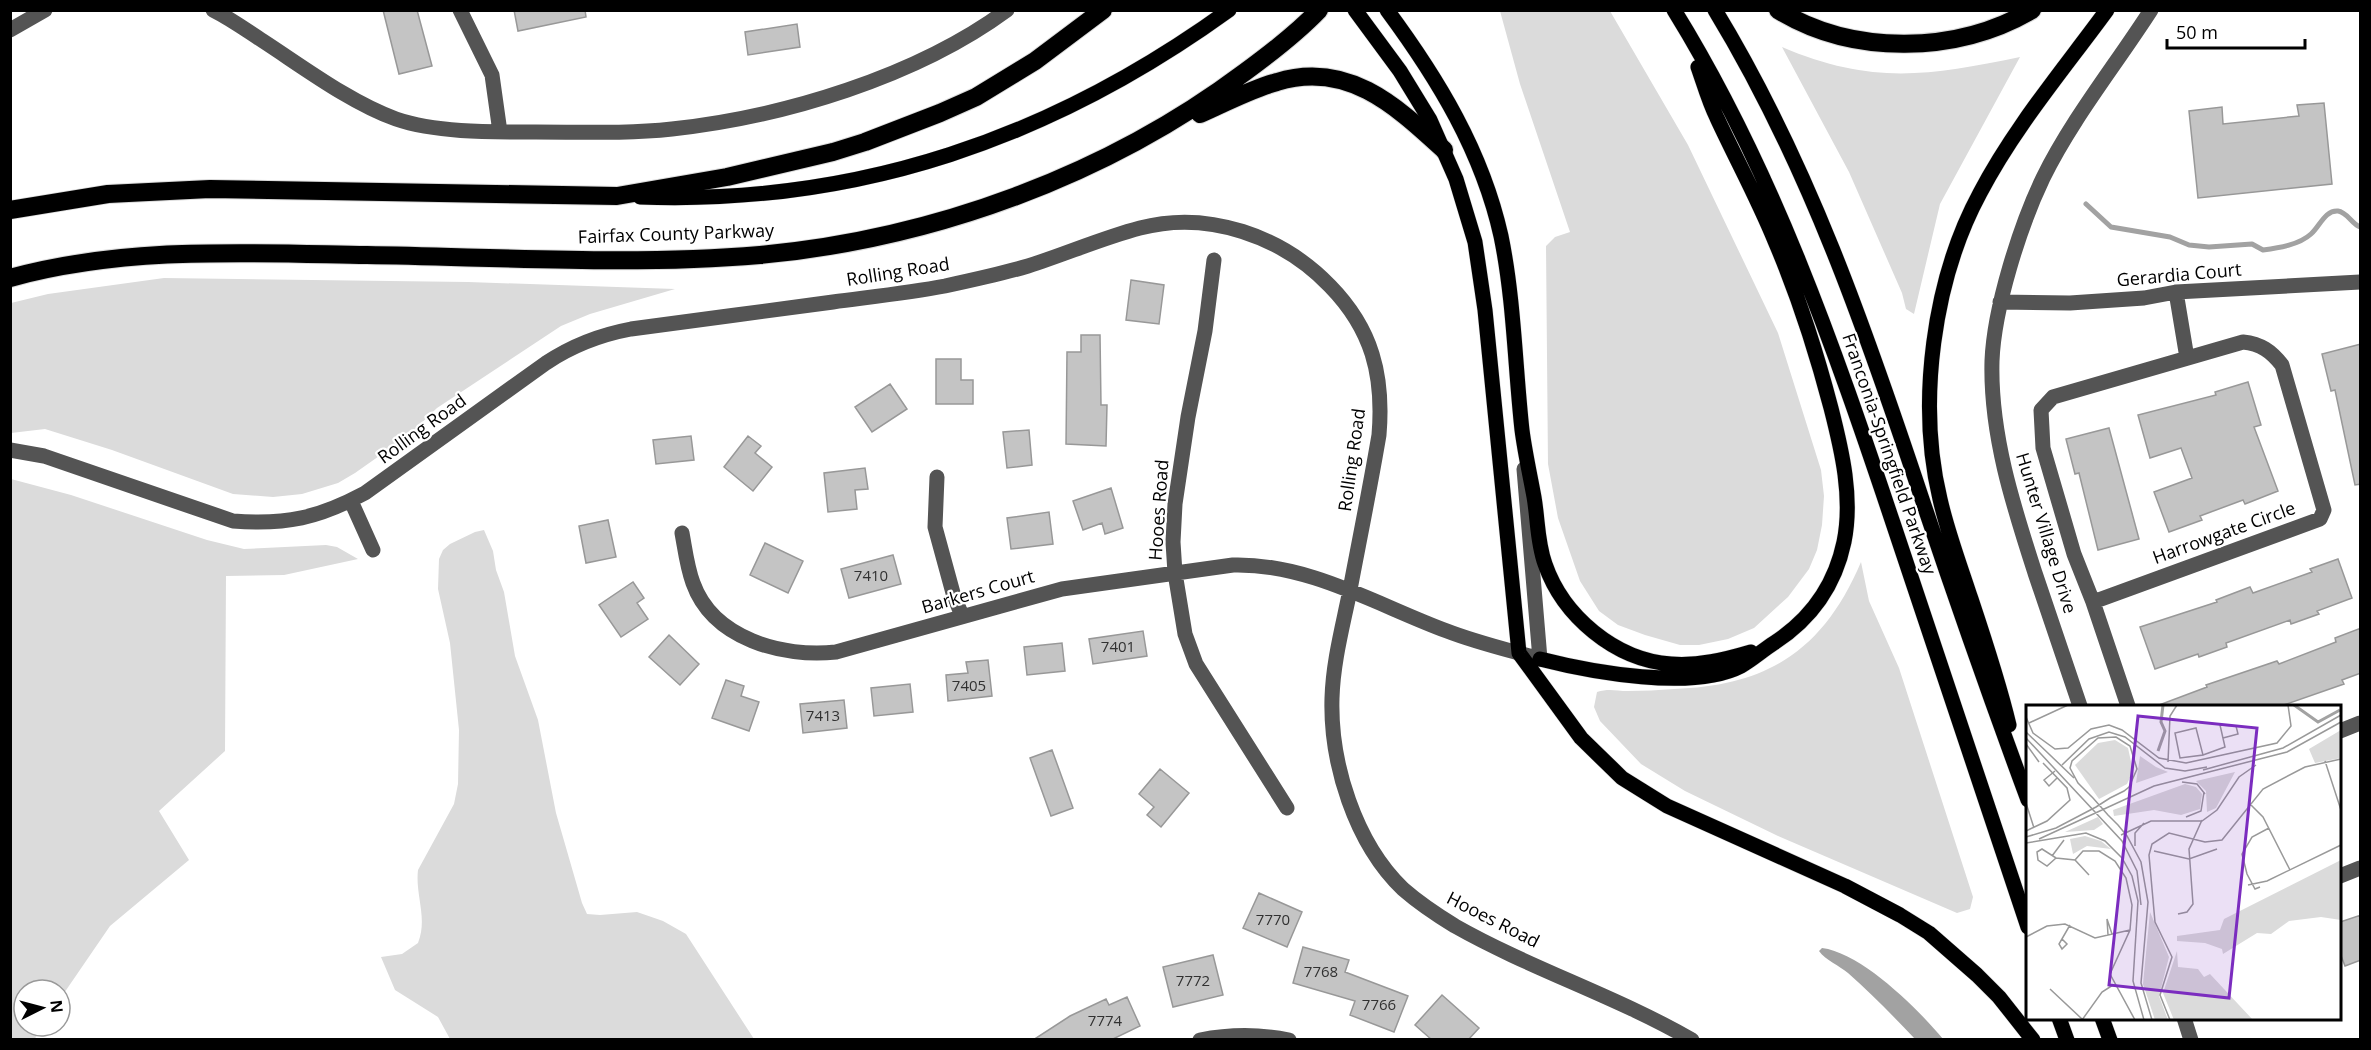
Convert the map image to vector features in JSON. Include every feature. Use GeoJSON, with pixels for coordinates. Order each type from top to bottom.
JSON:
{"type":"FeatureCollection","features":[{"type":"Feature","properties":{"kind":"highway"},"geometry":{"type":"LineString","coordinates":[[10,210],[108,194],[210,189],[617,196],[762,170],[833,152],[902,129],[976,97],[1063,42],[1103,10]]}},
{"type":"Feature","properties":{"kind":"highway","name":"Fairfax County Parkway"},"geometry":{"type":"LineString","coordinates":[[10,278],[80,263],[180,254],[701,258],[761,255],[862,240],[962,214],[1055,180],[1146,136],[1229,84],[1288,39],[1319,10]]}},
{"type":"Feature","properties":{"kind":"highway"},"geometry":{"type":"LineString","coordinates":[[1778,10],[1809,27],[1835,35],[1860,41],[1906,44],[1952,39],[1975,33],[2001,25],[2032,10]]}},
{"type":"Feature","properties":{"kind":"highway"},"geometry":{"type":"LineString","coordinates":[[1146,136],[1279,81],[1303,77],[1347,83],[1374,92],[1397,107],[1444,150]]}},
{"type":"Feature","properties":{"kind":"main road"},"geometry":{"type":"LineString","coordinates":[[617,196],[684,199],[776,194],[843,183],[937,159],[1017,131],[1096,94],[1176,47],[1229,10]]}},
{"type":"Feature","properties":{"kind":"main road"},"geometry":{"type":"LineString","coordinates":[[1355,10],[1400,71],[1430,120],[1466,209],[1481,276],[1519,653],[1581,738],[1622,778],[1667,806],[1845,886],[1929,933],[1999,997],[2033,1040]]}},
{"type":"Feature","properties":{"kind":"main road"},"geometry":{"type":"LineString","coordinates":[[1387,10],[1433,75],[1453,109],[1491,200],[1506,266],[1523,433],[1538,538],[1546,566],[1560,595],[1585,625],[1601,638],[1650,660],[1668,664],[1702,664],[1718,662],[1767,648]]}},
{"type":"Feature","properties":{"kind":"main road","name":"Franconia-Springfield Parkway"},"geometry":{"type":"LineString","coordinates":[[1715,10],[1782,134],[1838,259],[1884,386],[1982,675],[2026,794]]}},
{"type":"Feature","properties":{"kind":"main road"},"geometry":{"type":"LineString","coordinates":[[2026,791],[1995,671],[1940,498],[1931,435],[1933,357],[1949,272],[1968,216],[1979,193],[2024,122],[2107,10]]}},
{"type":"Feature","properties":{"kind":"main road"},"geometry":{"type":"LineString","coordinates":[[1540,659],[1594,672],[1641,676],[1684,677],[1724,672],[1740,666],[1795,628],[1827,592],[1844,542],[1848,507],[1846,483],[1831,409],[1792,283],[1754,194],[1716,116],[1678,16]]}},
{"type":"Feature","properties":{"kind":"main road","name":"Franconia-Springfield Parkway"},"geometry":{"type":"LineString","coordinates":[[1678,16],[1715,82],[1776,205],[1819,309],[1850,394],[2026,921]]}},
{"type":"Feature","properties":{"kind":"main road"},"geometry":{"type":"LineString","coordinates":[[2060,1020],[2067,1040]]}},
{"type":"Feature","properties":{"kind":"main road"},"geometry":{"type":"LineString","coordinates":[[2103,1020],[2110,1040]]}},
{"type":"Feature","properties":{"kind":"street"},"geometry":{"type":"LineString","coordinates":[[10,30],[45,10]]}},
{"type":"Feature","properties":{"kind":"street"},"geometry":{"type":"LineString","coordinates":[[213,10],[236,22],[319,79],[395,119],[421,125],[500,132],[622,132],[671,129],[763,114],[812,101],[908,67],[987,25],[1007,10]]}},
{"type":"Feature","properties":{"kind":"street"},"geometry":{"type":"LineString","coordinates":[[460,10],[492,75],[500,132]]}},
{"type":"Feature","properties":{"kind":"street","name":"Hunter Village Drive"},"geometry":{"type":"LineString","coordinates":[[2080,705],[2017,518],[2002,463],[1994,405],[1992,360],[2000,302],[2024,221],[2043,178],[2064,140],[2151,10]]}},
{"type":"Feature","properties":{"kind":"street","name":"Rolling Road"},"geometry":{"type":"LineString","coordinates":[[10,450],[44,456],[233,521],[260,523],[297,520],[333,510],[365,494],[546,363],[576,345],[594,338],[631,329],[944,286],[1027,266],[1140,228],[1168,223],[1197,222],[1248,233],[1272,243],[1315,271],[1352,310],[1368,341],[1374,358],[1380,394],[1379,435],[1349,591]]}},
{"type":"Feature","properties":{"kind":"street","name":"Hooes Road"},"geometry":{"type":"LineString","coordinates":[[1214,260],[1205,331],[1188,417],[1175,504],[1173,542],[1175,573],[1185,634],[1196,664],[1287,808]]}},
{"type":"Feature","properties":{"kind":"street","name":"Gerardia Court"},"geometry":{"type":"LineString","coordinates":[[2000,302],[2070,303],[2144,298],[2176,292],[2361,282]]}},
{"type":"Feature","properties":{"kind":"street"},"geometry":{"type":"LineString","coordinates":[[2176,292],[2187,358]]}},
{"type":"Feature","properties":{"kind":"street","name":"Harrowgate Circle"},"geometry":{"type":"LineString","coordinates":[[2093,602],[2320,519],[2324,510],[2289,386],[2282,365],[2273,353],[2257,343],[2243,342],[2053,396],[2041,410],[2043,448],[2074,554],[2093,602],[2128,705]]}},
{"type":"Feature","properties":{"kind":"street"},"geometry":{"type":"LineString","coordinates":[[1349,591],[1446,631],[1540,659],[1525,501],[1523,433]]}},
{"type":"Feature","properties":{"kind":"street"},"geometry":{"type":"LineString","coordinates":[[937,477],[935,527],[953,593],[962,616]]}},
{"type":"Feature","properties":{"kind":"street"},"geometry":{"type":"LineString","coordinates":[[351,501],[373,550]]}},
{"type":"Feature","properties":{"kind":"street","name":"Barkers Court"},"geometry":{"type":"LineString","coordinates":[[682,533],[693,584],[703,601],[720,620],[735,632],[769,648],[804,654],[836,652],[1062,589],[1233,565],[1256,564],[1314,577],[1349,591]]}},
{"type":"Feature","properties":{"kind":"street","name":"Hooes Road"},"geometry":{"type":"LineString","coordinates":[[1349,591],[1333,679],[1334,740],[1343,779],[1356,815],[1383,864],[1410,894],[1456,926],[1635,1009],[1692,1040]]}},
{"type":"Feature","properties":{"kind":"street"},"geometry":{"type":"LineString","coordinates":[[2341,731],[2361,723]]}},
{"type":"Feature","properties":{"kind":"street"},"geometry":{"type":"LineString","coordinates":[[2341,876],[2361,868]]}},
{"type":"Feature","properties":{"kind":"street"},"geometry":{"type":"LineString","coordinates":[[2185,1020],[2191,1040]]}},
{"type":"Feature","properties":{"kind":"street"},"geometry":{"type":"LineString","coordinates":[[1200,1040],[1228,1035],[1266,1036],[1289,1040]]}},
{"type":"Feature","properties":{"kind":"shaded area"},"geometry":{"type":"Polygon","coordinates":[[[1500,11],[1610,11],[1688,145],[1778,333],[1821,470],[1824,496],[1822,525],[1817,550],[1809,569],[1788,597],[1754,628],[1728,639],[1699,645],[1680,645],[1618,625],[1599,611],[1580,581],[1558,518],[1548,464],[1546,246],[1555,237],[1570,232],[1520,84],[1500,11]]]}},
{"type":"Feature","properties":{"kind":"shaded area"},"geometry":{"type":"Polygon","coordinates":[[[1782,47],[1814,59],[1872,72],[1928,72],[2020,57],[1940,204],[1914,314],[1906,309],[1902,293],[1849,172],[1782,47]]]}},
{"type":"Feature","properties":{"kind":"shaded area"},"geometry":{"type":"Polygon","coordinates":[[[164,278],[468,282],[675,289],[590,314],[561,326],[437,408],[409,435],[355,473],[338,483],[302,494],[273,497],[233,494],[112,450],[45,429],[11,433],[11,303],[48,294],[164,278]]]}},
{"type":"Feature","properties":{"kind":"shaded area"},"geometry":{"type":"Polygon","coordinates":[[[11,479],[71,495],[207,540],[244,549],[326,545],[337,547],[358,559],[284,575],[226,576],[225,751],[159,811],[189,860],[110,926],[72,981],[72,978],[12,978],[12,1038],[35,1038],[34,1040],[10,1039],[11,479]]]}},
{"type":"Feature","properties":{"kind":"shaded area"},"geometry":{"type":"Polygon","coordinates":[[[484,530],[493,551],[496,570],[504,592],[515,656],[538,720],[556,813],[587,914],[637,912],[663,921],[686,934],[754,1039],[450,1039],[438,1017],[395,990],[381,957],[402,954],[418,943],[422,916],[418,870],[454,804],[458,784],[459,730],[450,643],[438,589],[439,559],[443,550],[450,544],[484,530]]]}},
{"type":"Feature","properties":{"kind":"shaded area"},"geometry":{"type":"Polygon","coordinates":[[[1861,562],[1869,601],[1899,668],[1973,897],[1970,909],[1957,913],[1778,836],[1685,791],[1641,764],[1600,721],[1594,707],[1597,692],[1708,686],[1738,680],[1765,670],[1789,657],[1811,640],[1830,618],[1861,562]]]}},
{"type":"Feature","properties":{"kind":"shaded area"},"geometry":{"type":"Polygon","coordinates":[[[1822,948],[1838,952],[1871,971],[1904,998],[1943,1039],[1915,1039],[1845,970],[1822,954],[1819,951],[1822,948]]]}},
{"type":"Feature","properties":{"kind":"building"},"geometry":{"type":"Polygon","coordinates":[[[383,10],[417,10],[432,66],[399,74],[383,10]]]}},
{"type":"Feature","properties":{"kind":"building"},"geometry":{"type":"Polygon","coordinates":[[[514,10],[585,10],[586,17],[518,31],[514,10]]]}},
{"type":"Feature","properties":{"kind":"building"},"geometry":{"type":"Polygon","coordinates":[[[797,24],[800,47],[748,55],[745,32],[797,24]]]}},
{"type":"Feature","properties":{"kind":"building"},"geometry":{"type":"Polygon","coordinates":[[[2324,103],[2332,184],[2198,198],[2189,111],[2222,107],[2223,124],[2299,116],[2297,105],[2324,103]]]}},
{"type":"Feature","properties":{"kind":"building"},"geometry":{"type":"Polygon","coordinates":[[[1131,280],[1164,285],[1159,324],[1126,320],[1131,280]]]}},
{"type":"Feature","properties":{"kind":"building"},"geometry":{"type":"Polygon","coordinates":[[[1081,335],[1100,335],[1101,405],[1107,405],[1106,446],[1066,444],[1067,352],[1081,352],[1081,335]]]}},
{"type":"Feature","properties":{"kind":"building"},"geometry":{"type":"Polygon","coordinates":[[[2361,344],[2361,484],[2355,485],[2335,390],[2331,391],[2322,354],[2361,344]]]}},
{"type":"Feature","properties":{"kind":"building"},"geometry":{"type":"Polygon","coordinates":[[[936,359],[961,359],[961,380],[973,380],[973,404],[936,404],[936,359]]]}},
{"type":"Feature","properties":{"kind":"building"},"geometry":{"type":"Polygon","coordinates":[[[2248,382],[2261,425],[2254,427],[2278,491],[2245,504],[2243,500],[2200,516],[2202,520],[2169,532],[2154,492],[2192,478],[2181,448],[2150,458],[2138,415],[2216,395],[2215,392],[2248,382]]]}},
{"type":"Feature","properties":{"kind":"building"},"geometry":{"type":"Polygon","coordinates":[[[890,384],[907,409],[872,432],[855,407],[890,384]]]}},
{"type":"Feature","properties":{"kind":"building"},"geometry":{"type":"Polygon","coordinates":[[[2109,428],[2139,539],[2098,550],[2079,473],[2075,474],[2066,439],[2109,428]]]}},
{"type":"Feature","properties":{"kind":"building"},"geometry":{"type":"Polygon","coordinates":[[[1029,430],[1032,465],[1007,468],[1003,432],[1029,430]]]}},
{"type":"Feature","properties":{"kind":"building"},"geometry":{"type":"Polygon","coordinates":[[[691,436],[694,460],[656,464],[653,440],[691,436]]]}},
{"type":"Feature","properties":{"kind":"building"},"geometry":{"type":"Polygon","coordinates":[[[748,436],[761,446],[755,453],[772,467],[753,491],[724,467],[748,436]]]}},
{"type":"Feature","properties":{"kind":"building"},"geometry":{"type":"Polygon","coordinates":[[[865,468],[868,489],[855,490],[857,509],[828,512],[824,473],[865,468]]]}},
{"type":"Feature","properties":{"kind":"building"},"geometry":{"type":"Polygon","coordinates":[[[1111,488],[1123,528],[1105,534],[1102,523],[1083,530],[1073,501],[1111,488]]]}},
{"type":"Feature","properties":{"kind":"building"},"geometry":{"type":"Polygon","coordinates":[[[1049,512],[1053,544],[1011,549],[1007,518],[1049,512]]]}},
{"type":"Feature","properties":{"kind":"building"},"geometry":{"type":"Polygon","coordinates":[[[608,520],[616,557],[586,563],[579,526],[608,520]]]}},
{"type":"Feature","properties":{"kind":"building"},"geometry":{"type":"Polygon","coordinates":[[[765,543],[803,561],[788,593],[750,575],[765,543]]]}},
{"type":"Feature","properties":{"kind":"building"},"geometry":{"type":"Polygon","coordinates":[[[893,555],[901,584],[849,598],[841,569],[893,555]]]}},
{"type":"Feature","properties":{"kind":"building"},"geometry":{"type":"Polygon","coordinates":[[[2338,559],[2352,598],[2317,611],[2319,614],[2291,624],[2290,620],[2226,643],[2227,647],[2155,669],[2140,627],[2217,602],[2216,600],[2250,587],[2253,593],[2312,572],[2310,569],[2338,559]]]}},
{"type":"Feature","properties":{"kind":"building"},"geometry":{"type":"Polygon","coordinates":[[[633,582],[644,598],[637,603],[648,619],[621,637],[599,605],[633,582]]]}},
{"type":"Feature","properties":{"kind":"building"},"geometry":{"type":"Polygon","coordinates":[[[2361,628],[2361,673],[2342,680],[2344,684],[2284,705],[2159,705],[2207,687],[2206,685],[2277,661],[2279,664],[2336,642],[2335,638],[2361,628]]]}},
{"type":"Feature","properties":{"kind":"building"},"geometry":{"type":"Polygon","coordinates":[[[1143,631],[1147,656],[1093,664],[1089,639],[1143,631]]]}},
{"type":"Feature","properties":{"kind":"building"},"geometry":{"type":"Polygon","coordinates":[[[669,635],[699,664],[680,685],[649,657],[669,635]]]}},
{"type":"Feature","properties":{"kind":"building"},"geometry":{"type":"Polygon","coordinates":[[[1062,643],[1065,671],[1027,675],[1024,647],[1062,643]]]}},
{"type":"Feature","properties":{"kind":"building"},"geometry":{"type":"Polygon","coordinates":[[[988,660],[992,696],[948,701],[946,675],[968,673],[966,662],[988,660]]]}},
{"type":"Feature","properties":{"kind":"building"},"geometry":{"type":"Polygon","coordinates":[[[726,680],[744,686],[741,696],[759,702],[749,731],[712,718],[726,680]]]}},
{"type":"Feature","properties":{"kind":"building"},"geometry":{"type":"Polygon","coordinates":[[[910,684],[913,712],[874,716],[871,688],[910,684]]]}},
{"type":"Feature","properties":{"kind":"building"},"geometry":{"type":"Polygon","coordinates":[[[844,700],[847,728],[803,733],[800,704],[844,700]]]}},
{"type":"Feature","properties":{"kind":"building"},"geometry":{"type":"Polygon","coordinates":[[[1052,750],[1073,808],[1051,816],[1030,758],[1052,750]]]}},
{"type":"Feature","properties":{"kind":"building"},"geometry":{"type":"Polygon","coordinates":[[[1160,769],[1189,793],[1161,827],[1147,815],[1154,807],[1139,794],[1160,769]]]}},
{"type":"Feature","properties":{"kind":"building"},"geometry":{"type":"Polygon","coordinates":[[[1259,893],[1302,912],[1287,947],[1243,928],[1259,893]]]}},
{"type":"Feature","properties":{"kind":"building"},"geometry":{"type":"Polygon","coordinates":[[[2361,915],[2361,960],[2345,966],[2341,956],[2341,922],[2361,915]]]}},
{"type":"Feature","properties":{"kind":"building"},"geometry":{"type":"Polygon","coordinates":[[[1303,947],[1349,960],[1345,972],[1408,996],[1394,1032],[1350,1015],[1355,1001],[1293,983],[1303,947]]]}},
{"type":"Feature","properties":{"kind":"building"},"geometry":{"type":"Polygon","coordinates":[[[1213,955],[1223,995],[1173,1007],[1163,967],[1213,955]]]}},
{"type":"Feature","properties":{"kind":"building"},"geometry":{"type":"Polygon","coordinates":[[[1442,995],[1479,1028],[1468,1040],[1432,1040],[1415,1025],[1442,995]]]}},
{"type":"Feature","properties":{"kind":"building"},"geometry":{"type":"Polygon","coordinates":[[[1127,997],[1140,1026],[1111,1040],[1033,1040],[1070,1016],[1106,999],[1109,1005],[1127,997]]]}},
{"type":"Feature","properties":{"kind":"waterway"},"geometry":{"type":"LineString","coordinates":[[2086,204],[2111,227],[2170,237],[2189,245],[2209,247],[2252,244],[2263,250],[2288,245],[2306,238],[2333,211],[2344,214],[2360,227]]}}]}
